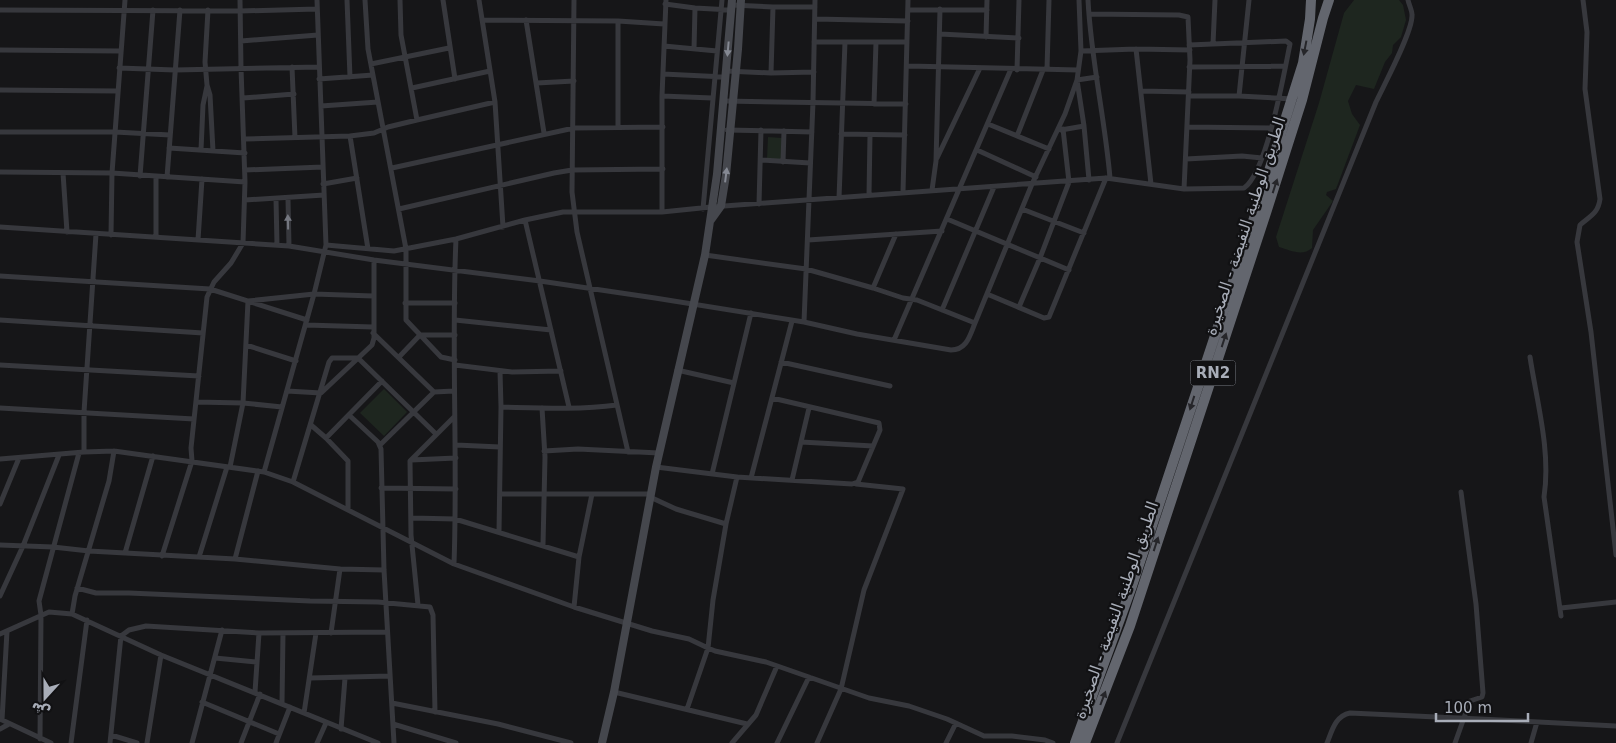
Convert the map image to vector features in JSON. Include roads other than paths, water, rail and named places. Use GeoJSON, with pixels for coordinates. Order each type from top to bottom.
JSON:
{"type":"FeatureCollection","features":[{"type":"Feature","properties":{"kind":"highway","name":"الطريق الوطنية النفيضة - الصخيرة"},"geometry":{"type":"LineString","coordinates":[[1075,743],[1132,586],[1258,209],[1297,99],[1308,33],[1310,0]]}},
{"type":"Feature","properties":{"kind":"highway","name":"الطريق الوطنية النفيضة - الصخيرة"},"geometry":{"type":"LineString","coordinates":[[1085,743],[1130,626],[1329,0]]}},
{"type":"Feature","properties":{"kind":"street"},"geometry":{"type":"LineString","coordinates":[[111,235],[112,173],[125,0]]}},
{"type":"Feature","properties":{"kind":"street"},"geometry":{"type":"LineString","coordinates":[[162,556],[192,461],[194,419],[207,297],[210,289],[231,263],[243,243],[245,139],[242,98],[240,0]]}},
{"type":"Feature","properties":{"kind":"street"},"geometry":{"type":"LineString","coordinates":[[235,559],[296,361],[326,248],[317,0]]}},
{"type":"Feature","properties":{"kind":"street"},"geometry":{"type":"LineString","coordinates":[[347,0],[350,77]]}},
{"type":"Feature","properties":{"kind":"street"},"geometry":{"type":"LineString","coordinates":[[364,0],[366,34],[371,64],[406,249],[406,320],[441,357],[455,362],[500,371],[561,371]]}},
{"type":"Feature","properties":{"kind":"street"},"geometry":{"type":"LineString","coordinates":[[400,0],[401,36],[417,120]]}},
{"type":"Feature","properties":{"kind":"street"},"geometry":{"type":"LineString","coordinates":[[443,0],[455,78]]}},
{"type":"Feature","properties":{"kind":"street"},"geometry":{"type":"LineString","coordinates":[[479,0],[495,102],[503,227]]}},
{"type":"Feature","properties":{"kind":"street"},"geometry":{"type":"LineString","coordinates":[[574,0],[574,128],[572,170],[574,212],[628,452]]}},
{"type":"Feature","properties":{"kind":"street"},"geometry":{"type":"LineString","coordinates":[[702,209],[722,0]]}},
{"type":"Feature","properties":{"kind":"street"},"geometry":{"type":"LineString","coordinates":[[804,322],[812,132],[815,0]]}},
{"type":"Feature","properties":{"kind":"street"},"geometry":{"type":"LineString","coordinates":[[903,192],[908,66],[908,0]]}},
{"type":"Feature","properties":{"kind":"street"},"geometry":{"type":"LineString","coordinates":[[986,37],[987,0]]}},
{"type":"Feature","properties":{"kind":"street"},"geometry":{"type":"LineString","coordinates":[[894,340],[959,189],[1014,69],[1019,38],[1019,0]]}},
{"type":"Feature","properties":{"kind":"street"},"geometry":{"type":"LineString","coordinates":[[1017,136],[1045,70],[1049,0]]}},
{"type":"Feature","properties":{"kind":"street"},"geometry":{"type":"LineString","coordinates":[[326,248],[374,260],[455,269],[693,304],[957,350],[967,342],[1032,184],[1049,149],[1061,130],[1077,80],[1081,51],[1079,0]]}},
{"type":"Feature","properties":{"kind":"street"},"geometry":{"type":"LineString","coordinates":[[987,294],[1047,318],[1051,314],[1108,178],[1106,139],[1088,0]]}},
{"type":"Feature","properties":{"kind":"street"},"geometry":{"type":"LineString","coordinates":[[1213,44],[1215,0]]}},
{"type":"Feature","properties":{"kind":"street"},"geometry":{"type":"LineString","coordinates":[[1239,96],[1249,0]]}},
{"type":"Feature","properties":{"kind":"street"},"geometry":{"type":"LineString","coordinates":[[1118,743],[1376,102],[1411,23],[1412,15],[1408,0]]}},
{"type":"Feature","properties":{"kind":"street"},"geometry":{"type":"LineString","coordinates":[[1583,0],[1587,32],[1585,89],[1600,200],[1596,214],[1580,225],[1577,242],[1591,332],[1616,555]]}},
{"type":"Feature","properties":{"kind":"street"},"geometry":{"type":"LineString","coordinates":[[662,212],[662,96],[666,2],[695,8],[722,10],[740,3],[773,7],[815,8]]}},
{"type":"Feature","properties":{"kind":"street"},"geometry":{"type":"LineString","coordinates":[[711,220],[721,206],[731,130],[740,3]]}},
{"type":"Feature","properties":{"kind":"street"},"geometry":{"type":"LineString","coordinates":[[602,743],[614,692],[656,467],[705,255],[722,130],[731,5]]}},
{"type":"Feature","properties":{"kind":"street"},"geometry":{"type":"LineString","coordinates":[[771,73],[773,7]]}},
{"type":"Feature","properties":{"kind":"street"},"geometry":{"type":"LineString","coordinates":[[694,49],[695,8]]}},
{"type":"Feature","properties":{"kind":"street"},"geometry":{"type":"LineString","coordinates":[[0,10],[240,11],[317,9]]}},
{"type":"Feature","properties":{"kind":"street"},"geometry":{"type":"LineString","coordinates":[[932,190],[936,161],[940,9]]}},
{"type":"Feature","properties":{"kind":"street"},"geometry":{"type":"LineString","coordinates":[[140,176],[153,10]]}},
{"type":"Feature","properties":{"kind":"street"},"geometry":{"type":"LineString","coordinates":[[167,177],[180,10]]}},
{"type":"Feature","properties":{"kind":"street"},"geometry":{"type":"LineString","coordinates":[[208,10],[205,70],[210,95],[213,151]]}},
{"type":"Feature","properties":{"kind":"street"},"geometry":{"type":"LineString","coordinates":[[908,10],[987,10]]}},
{"type":"Feature","properties":{"kind":"street"},"geometry":{"type":"LineString","coordinates":[[1089,14],[1187,16],[1189,22],[1190,67],[1184,189]]}},
{"type":"Feature","properties":{"kind":"street"},"geometry":{"type":"LineString","coordinates":[[482,20],[618,21],[664,24]]}},
{"type":"Feature","properties":{"kind":"street"},"geometry":{"type":"LineString","coordinates":[[526,20],[544,134]]}},
{"type":"Feature","properties":{"kind":"street"},"geometry":{"type":"LineString","coordinates":[[815,20],[908,21]]}},
{"type":"Feature","properties":{"kind":"street"},"geometry":{"type":"LineString","coordinates":[[618,21],[618,127]]}},
{"type":"Feature","properties":{"kind":"street"},"geometry":{"type":"LineString","coordinates":[[940,34],[1019,38]]}},
{"type":"Feature","properties":{"kind":"street"},"geometry":{"type":"LineString","coordinates":[[241,41],[318,35]]}},
{"type":"Feature","properties":{"kind":"street"},"geometry":{"type":"LineString","coordinates":[[814,42],[907,42]]}},
{"type":"Feature","properties":{"kind":"street"},"geometry":{"type":"LineString","coordinates":[[839,198],[846,42]]}},
{"type":"Feature","properties":{"kind":"street"},"geometry":{"type":"LineString","coordinates":[[874,104],[876,42]]}},
{"type":"Feature","properties":{"kind":"street"},"geometry":{"type":"LineString","coordinates":[[0,227],[277,246],[388,251],[456,239],[525,220],[574,212],[662,212],[903,192],[1108,178],[1184,189],[1244,188],[1251,182],[1262,158],[1280,97],[1290,44],[1288,42],[1245,42],[1190,48],[1081,51]]}},
{"type":"Feature","properties":{"kind":"street"},"geometry":{"type":"LineString","coordinates":[[664,46],[718,51]]}},
{"type":"Feature","properties":{"kind":"street"},"geometry":{"type":"LineString","coordinates":[[371,64],[449,48]]}},
{"type":"Feature","properties":{"kind":"street"},"geometry":{"type":"LineString","coordinates":[[1136,49],[1151,184]]}},
{"type":"Feature","properties":{"kind":"street"},"geometry":{"type":"LineString","coordinates":[[0,50],[120,51]]}},
{"type":"Feature","properties":{"kind":"street"},"geometry":{"type":"LineString","coordinates":[[908,66],[1078,70]]}},
{"type":"Feature","properties":{"kind":"street"},"geometry":{"type":"LineString","coordinates":[[1190,67],[1286,66]]}},
{"type":"Feature","properties":{"kind":"street"},"geometry":{"type":"LineString","coordinates":[[119,68],[205,70],[319,67]]}},
{"type":"Feature","properties":{"kind":"street"},"geometry":{"type":"LineString","coordinates":[[292,68],[295,138]]}},
{"type":"Feature","properties":{"kind":"street"},"geometry":{"type":"LineString","coordinates":[[936,161],[980,68]]}},
{"type":"Feature","properties":{"kind":"street"},"geometry":{"type":"LineString","coordinates":[[412,88],[490,70]]}},
{"type":"Feature","properties":{"kind":"street"},"geometry":{"type":"LineString","coordinates":[[663,74],[715,76],[736,72],[814,72]]}},
{"type":"Feature","properties":{"kind":"street"},"geometry":{"type":"LineString","coordinates":[[319,78],[373,75]]}},
{"type":"Feature","properties":{"kind":"street"},"geometry":{"type":"LineString","coordinates":[[1077,80],[1097,77]]}},
{"type":"Feature","properties":{"kind":"street"},"geometry":{"type":"LineString","coordinates":[[1077,80],[1089,180]]}},
{"type":"Feature","properties":{"kind":"street"},"geometry":{"type":"LineString","coordinates":[[537,83],[574,81]]}},
{"type":"Feature","properties":{"kind":"street"},"geometry":{"type":"LineString","coordinates":[[202,150],[203,105],[207,85]]}},
{"type":"Feature","properties":{"kind":"street"},"geometry":{"type":"LineString","coordinates":[[0,90],[118,91]]}},
{"type":"Feature","properties":{"kind":"street"},"geometry":{"type":"LineString","coordinates":[[1141,91],[1297,99]]}},
{"type":"Feature","properties":{"kind":"street"},"geometry":{"type":"LineString","coordinates":[[242,98],[294,94]]}},
{"type":"Feature","properties":{"kind":"street"},"geometry":{"type":"LineString","coordinates":[[662,96],[712,98]]}},
{"type":"Feature","properties":{"kind":"street"},"geometry":{"type":"LineString","coordinates":[[724,101],[906,104]]}},
{"type":"Feature","properties":{"kind":"street"},"geometry":{"type":"LineString","coordinates":[[321,106],[378,102]]}},
{"type":"Feature","properties":{"kind":"street"},"geometry":{"type":"LineString","coordinates":[[245,139],[350,136],[374,133],[417,120],[495,102]]}},
{"type":"Feature","properties":{"kind":"street"},"geometry":{"type":"LineString","coordinates":[[988,124],[1049,149]]}},
{"type":"Feature","properties":{"kind":"street"},"geometry":{"type":"LineString","coordinates":[[1061,130],[1084,126]]}},
{"type":"Feature","properties":{"kind":"street"},"geometry":{"type":"LineString","coordinates":[[392,168],[574,128],[662,127]]}},
{"type":"Feature","properties":{"kind":"street"},"geometry":{"type":"LineString","coordinates":[[1187,127],[1271,128]]}},
{"type":"Feature","properties":{"kind":"street"},"geometry":{"type":"LineString","coordinates":[[722,130],[812,132]]}},
{"type":"Feature","properties":{"kind":"street"},"geometry":{"type":"LineString","coordinates":[[759,204],[761,130]]}},
{"type":"Feature","properties":{"kind":"street"},"geometry":{"type":"LineString","coordinates":[[1019,307],[1069,182],[1061,130]]}},
{"type":"Feature","properties":{"kind":"street"},"geometry":{"type":"LineString","coordinates":[[783,162],[784,131]]}},
{"type":"Feature","properties":{"kind":"street"},"geometry":{"type":"LineString","coordinates":[[0,132],[115,132],[170,135]]}},
{"type":"Feature","properties":{"kind":"street"},"geometry":{"type":"LineString","coordinates":[[841,134],[905,135]]}},
{"type":"Feature","properties":{"kind":"street"},"geometry":{"type":"LineString","coordinates":[[869,195],[870,135]]}},
{"type":"Feature","properties":{"kind":"street"},"geometry":{"type":"LineString","coordinates":[[350,136],[368,249]]}},
{"type":"Feature","properties":{"kind":"street"},"geometry":{"type":"LineString","coordinates":[[169,148],[245,153]]}},
{"type":"Feature","properties":{"kind":"street"},"geometry":{"type":"LineString","coordinates":[[977,150],[1036,177]]}},
{"type":"Feature","properties":{"kind":"street"},"geometry":{"type":"LineString","coordinates":[[1186,159],[1248,156],[1262,158]]}},
{"type":"Feature","properties":{"kind":"street"},"geometry":{"type":"LineString","coordinates":[[761,160],[810,163]]}},
{"type":"Feature","properties":{"kind":"street"},"geometry":{"type":"LineString","coordinates":[[245,170],[323,167]]}},
{"type":"Feature","properties":{"kind":"street"},"geometry":{"type":"LineString","coordinates":[[399,209],[572,170],[663,169]]}},
{"type":"Feature","properties":{"kind":"street"},"geometry":{"type":"LineString","coordinates":[[0,172],[112,173],[245,182]]}},
{"type":"Feature","properties":{"kind":"street"},"geometry":{"type":"LineString","coordinates":[[63,173],[67,232]]}},
{"type":"Feature","properties":{"kind":"street"},"geometry":{"type":"LineString","coordinates":[[156,177],[156,237]]}},
{"type":"Feature","properties":{"kind":"street"},"geometry":{"type":"LineString","coordinates":[[323,184],[357,178]]}},
{"type":"Feature","properties":{"kind":"street"},"geometry":{"type":"LineString","coordinates":[[198,240],[202,179]]}},
{"type":"Feature","properties":{"kind":"street"},"geometry":{"type":"LineString","coordinates":[[942,310],[994,187]]}},
{"type":"Feature","properties":{"kind":"street"},"geometry":{"type":"LineString","coordinates":[[245,200],[288,199],[324,195]]}},
{"type":"Feature","properties":{"kind":"street"},"geometry":{"type":"LineString","coordinates":[[276,199],[277,246]]}},
{"type":"Feature","properties":{"kind":"street"},"geometry":{"type":"LineString","coordinates":[[288,199],[289,246]]}},
{"type":"Feature","properties":{"kind":"street"},"geometry":{"type":"LineString","coordinates":[[1022,209],[1084,233]]}},
{"type":"Feature","properties":{"kind":"street"},"geometry":{"type":"LineString","coordinates":[[947,219],[1069,270]]}},
{"type":"Feature","properties":{"kind":"street"},"geometry":{"type":"LineString","coordinates":[[525,220],[569,407]]}},
{"type":"Feature","properties":{"kind":"street"},"geometry":{"type":"LineString","coordinates":[[808,240],[942,232]]}},
{"type":"Feature","properties":{"kind":"street"},"geometry":{"type":"LineString","coordinates":[[7,631],[1,720],[45,741],[39,601],[81,452],[96,234]]}},
{"type":"Feature","properties":{"kind":"street"},"geometry":{"type":"LineString","coordinates":[[873,288],[896,234]]}},
{"type":"Feature","properties":{"kind":"street"},"geometry":{"type":"LineString","coordinates":[[454,564],[456,489],[454,335],[456,239]]}},
{"type":"Feature","properties":{"kind":"street"},"geometry":{"type":"LineString","coordinates":[[705,255],[806,269],[912,299],[975,323]]}},
{"type":"Feature","properties":{"kind":"street"},"geometry":{"type":"LineString","coordinates":[[287,391],[321,393],[374,342],[374,260]]}},
{"type":"Feature","properties":{"kind":"street"},"geometry":{"type":"LineString","coordinates":[[0,276],[210,289],[306,322],[373,330],[434,392]]}},
{"type":"Feature","properties":{"kind":"street"},"geometry":{"type":"LineString","coordinates":[[248,301],[314,294],[373,296]]}},
{"type":"Feature","properties":{"kind":"street"},"geometry":{"type":"LineString","coordinates":[[199,557],[229,467],[243,403],[248,301]]}},
{"type":"Feature","properties":{"kind":"street"},"geometry":{"type":"LineString","coordinates":[[405,303],[455,303]]}},
{"type":"Feature","properties":{"kind":"street"},"geometry":{"type":"LineString","coordinates":[[712,474],[751,313]]}},
{"type":"Feature","properties":{"kind":"street"},"geometry":{"type":"LineString","coordinates":[[0,320],[204,333]]}},
{"type":"Feature","properties":{"kind":"street"},"geometry":{"type":"LineString","coordinates":[[455,320],[551,330]]}},
{"type":"Feature","properties":{"kind":"street"},"geometry":{"type":"LineString","coordinates":[[751,478],[792,321]]}},
{"type":"Feature","properties":{"kind":"street"},"geometry":{"type":"LineString","coordinates":[[399,357],[420,335],[454,335]]}},
{"type":"Feature","properties":{"kind":"street"},"geometry":{"type":"LineString","coordinates":[[246,345],[296,361]]}},
{"type":"Feature","properties":{"kind":"street"},"geometry":{"type":"LineString","coordinates":[[1530,357],[1544,446],[1546,479],[1544,497],[1562,616]]}},
{"type":"Feature","properties":{"kind":"street"},"geometry":{"type":"LineString","coordinates":[[293,482],[329,362],[332,358],[358,358],[436,434]]}},
{"type":"Feature","properties":{"kind":"street"},"geometry":{"type":"LineString","coordinates":[[781,362],[890,386]]}},
{"type":"Feature","properties":{"kind":"street"},"geometry":{"type":"LineString","coordinates":[[0,365],[88,368],[198,376]]}},
{"type":"Feature","properties":{"kind":"street"},"geometry":{"type":"LineString","coordinates":[[677,370],[734,383]]}},
{"type":"Feature","properties":{"kind":"street"},"geometry":{"type":"LineString","coordinates":[[499,532],[500,371]]}},
{"type":"Feature","properties":{"kind":"street"},"geometry":{"type":"LineString","coordinates":[[326,438],[382,381]]}},
{"type":"Feature","properties":{"kind":"street"},"geometry":{"type":"LineString","coordinates":[[380,445],[434,392],[454,391]]}},
{"type":"Feature","properties":{"kind":"street"},"geometry":{"type":"LineString","coordinates":[[772,398],[879,424],[880,430],[861,478],[855,484]]}},
{"type":"Feature","properties":{"kind":"street"},"geometry":{"type":"LineString","coordinates":[[196,402],[243,403],[282,407]]}},
{"type":"Feature","properties":{"kind":"street"},"geometry":{"type":"LineString","coordinates":[[501,407],[586,408],[617,405]]}},
{"type":"Feature","properties":{"kind":"street"},"geometry":{"type":"LineString","coordinates":[[0,408],[194,419]]}},
{"type":"Feature","properties":{"kind":"street"},"geometry":{"type":"LineString","coordinates":[[542,408],[544,451],[543,545]]}},
{"type":"Feature","properties":{"kind":"street"},"geometry":{"type":"LineString","coordinates":[[792,480],[809,408]]}},
{"type":"Feature","properties":{"kind":"street"},"geometry":{"type":"LineString","coordinates":[[348,415],[380,445],[384,570],[394,743]]}},
{"type":"Feature","properties":{"kind":"street"},"geometry":{"type":"LineString","coordinates":[[418,605],[412,543],[411,460],[454,417]]}},
{"type":"Feature","properties":{"kind":"street"},"geometry":{"type":"LineString","coordinates":[[311,425],[326,438],[348,463],[348,509]]}},
{"type":"Feature","properties":{"kind":"street"},"geometry":{"type":"LineString","coordinates":[[801,442],[873,446]]}},
{"type":"Feature","properties":{"kind":"street"},"geometry":{"type":"LineString","coordinates":[[456,445],[500,447]]}},
{"type":"Feature","properties":{"kind":"street"},"geometry":{"type":"LineString","coordinates":[[544,451],[578,449],[659,453]]}},
{"type":"Feature","properties":{"kind":"street"},"geometry":{"type":"LineString","coordinates":[[72,614],[109,481],[114,451]]}},
{"type":"Feature","properties":{"kind":"street"},"geometry":{"type":"LineString","coordinates":[[0,459],[114,451],[261,472],[293,482],[454,564],[574,607],[689,639],[715,651],[777,666],[869,698],[909,706],[987,736],[1012,736],[1046,740],[1053,743]]}},
{"type":"Feature","properties":{"kind":"street"},"geometry":{"type":"LineString","coordinates":[[0,596],[23,546],[59,455]]}},
{"type":"Feature","properties":{"kind":"street"},"geometry":{"type":"LineString","coordinates":[[124,553],[153,456]]}},
{"type":"Feature","properties":{"kind":"street"},"geometry":{"type":"LineString","coordinates":[[0,504],[19,458]]}},
{"type":"Feature","properties":{"kind":"street"},"geometry":{"type":"LineString","coordinates":[[411,460],[456,458]]}},
{"type":"Feature","properties":{"kind":"street"},"geometry":{"type":"LineString","coordinates":[[656,467],[737,477],[855,484],[903,489],[864,590],[842,689],[817,743]]}},
{"type":"Feature","properties":{"kind":"street"},"geometry":{"type":"LineString","coordinates":[[687,709],[708,648],[710,618],[726,524],[737,477]]}},
{"type":"Feature","properties":{"kind":"street"},"geometry":{"type":"LineString","coordinates":[[381,488],[456,489]]}},
{"type":"Feature","properties":{"kind":"street"},"geometry":{"type":"LineString","coordinates":[[1455,743],[1470,701],[1482,697],[1483,693],[1476,604],[1460,492]]}},
{"type":"Feature","properties":{"kind":"street"},"geometry":{"type":"LineString","coordinates":[[500,494],[544,493],[650,496],[676,509],[726,524]]}},
{"type":"Feature","properties":{"kind":"street"},"geometry":{"type":"LineString","coordinates":[[574,607],[579,556],[592,494]]}},
{"type":"Feature","properties":{"kind":"street"},"geometry":{"type":"LineString","coordinates":[[412,518],[455,519],[579,556]]}},
{"type":"Feature","properties":{"kind":"street"},"geometry":{"type":"LineString","coordinates":[[0,545],[235,559],[340,569],[384,570]]}},
{"type":"Feature","properties":{"kind":"street"},"geometry":{"type":"LineString","coordinates":[[331,633],[340,569]]}},
{"type":"Feature","properties":{"kind":"street"},"geometry":{"type":"LineString","coordinates":[[78,588],[96,593],[129,592],[386,603],[430,607],[433,612],[435,712]]}},
{"type":"Feature","properties":{"kind":"street"},"geometry":{"type":"LineString","coordinates":[[1561,608],[1616,602]]}},
{"type":"Feature","properties":{"kind":"street"},"geometry":{"type":"LineString","coordinates":[[0,634],[41,614],[58,612],[72,614],[161,655],[282,703],[341,728],[363,740],[378,743]]}},
{"type":"Feature","properties":{"kind":"street"},"geometry":{"type":"LineString","coordinates":[[71,743],[86,620]]}},
{"type":"Feature","properties":{"kind":"street"},"geometry":{"type":"LineString","coordinates":[[110,743],[121,636],[129,630],[146,626],[259,633],[387,632]]}},
{"type":"Feature","properties":{"kind":"street"},"geometry":{"type":"LineString","coordinates":[[192,743],[222,630]]}},
{"type":"Feature","properties":{"kind":"street"},"geometry":{"type":"LineString","coordinates":[[241,743],[257,693],[259,633]]}},
{"type":"Feature","properties":{"kind":"street"},"geometry":{"type":"LineString","coordinates":[[282,703],[283,633]]}},
{"type":"Feature","properties":{"kind":"street"},"geometry":{"type":"LineString","coordinates":[[304,713],[316,633]]}},
{"type":"Feature","properties":{"kind":"street"},"geometry":{"type":"LineString","coordinates":[[147,743],[161,655]]}},
{"type":"Feature","properties":{"kind":"street"},"geometry":{"type":"LineString","coordinates":[[215,658],[257,662]]}},
{"type":"Feature","properties":{"kind":"street"},"geometry":{"type":"LineString","coordinates":[[732,743],[756,715],[777,666]]}},
{"type":"Feature","properties":{"kind":"street"},"geometry":{"type":"LineString","coordinates":[[310,678],[390,676]]}},
{"type":"Feature","properties":{"kind":"street"},"geometry":{"type":"LineString","coordinates":[[777,743],[809,677]]}},
{"type":"Feature","properties":{"kind":"street"},"geometry":{"type":"LineString","coordinates":[[341,728],[345,678]]}},
{"type":"Feature","properties":{"kind":"street"},"geometry":{"type":"LineString","coordinates":[[614,692],[747,724]]}},
{"type":"Feature","properties":{"kind":"street"},"geometry":{"type":"LineString","coordinates":[[202,702],[279,734]]}},
{"type":"Feature","properties":{"kind":"street"},"geometry":{"type":"LineString","coordinates":[[392,703],[498,724],[571,743]]}},
{"type":"Feature","properties":{"kind":"street"},"geometry":{"type":"LineString","coordinates":[[276,743],[290,707]]}},
{"type":"Feature","properties":{"kind":"street"},"geometry":{"type":"LineString","coordinates":[[1327,743],[1338,718],[1350,712],[1588,723],[1616,726]]}},
{"type":"Feature","properties":{"kind":"street"},"geometry":{"type":"LineString","coordinates":[[1531,743],[1536,722]]}},
{"type":"Feature","properties":{"kind":"street"},"geometry":{"type":"LineString","coordinates":[[318,743],[326,723]]}},
{"type":"Feature","properties":{"kind":"street"},"geometry":{"type":"LineString","coordinates":[[946,743],[956,723]]}},
{"type":"Feature","properties":{"kind":"street"},"geometry":{"type":"LineString","coordinates":[[0,730],[10,724]]}},
{"type":"Feature","properties":{"kind":"street"},"geometry":{"type":"LineString","coordinates":[[394,724],[456,743]]}},
{"type":"Feature","properties":{"kind":"street"},"geometry":{"type":"LineString","coordinates":[[111,735],[137,743]]}}]}
